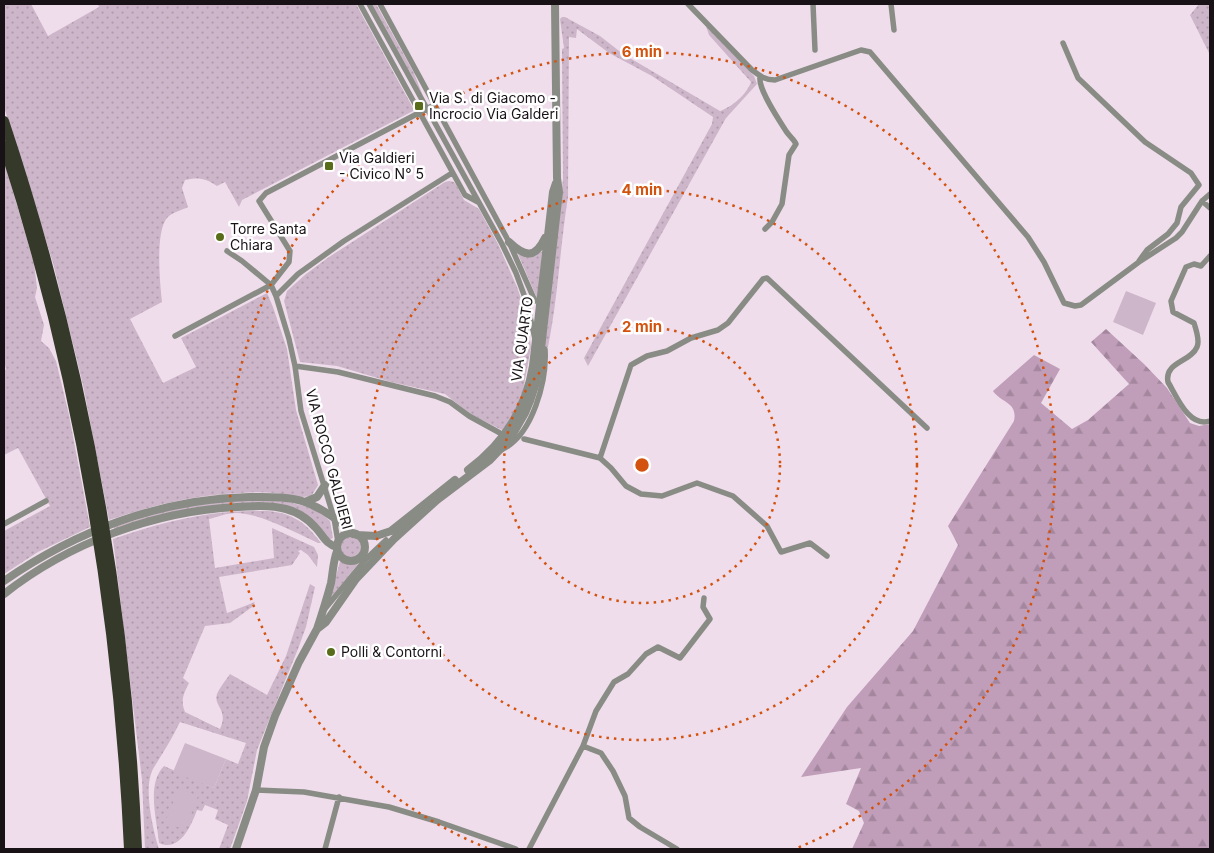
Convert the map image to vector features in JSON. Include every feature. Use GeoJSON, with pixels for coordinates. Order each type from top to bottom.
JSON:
{"type":"FeatureCollection","features":[{"type":"Feature","properties":{"kind":"highway"},"geometry":{"type":"LineString","coordinates":[[4,121],[27,192],[52,282],[92,455],[119,632],[132,767],[137,849]]}},
{"type":"Feature","properties":{"kind":"highway"},"geometry":{"type":"LineString","coordinates":[[4,146],[29,227],[57,333],[100,550],[121,733],[129,849]]}},
{"type":"Feature","properties":{"kind":"street"},"geometry":{"type":"LineString","coordinates":[[360,4],[465,195],[478,202]]}},
{"type":"Feature","properties":{"kind":"street"},"geometry":{"type":"LineString","coordinates":[[368,4],[516,273],[527,303],[535,339]]}},
{"type":"Feature","properties":{"kind":"street"},"geometry":{"type":"LineString","coordinates":[[380,4],[509,242],[535,301]]}},
{"type":"Feature","properties":{"kind":"street","name":"VIA QUARTO"},"geometry":{"type":"LineString","coordinates":[[317,629],[326,622],[366,559],[486,463],[510,439],[525,413],[537,376],[559,192],[557,178],[555,4]]}},
{"type":"Feature","properties":{"kind":"street"},"geometry":{"type":"LineString","coordinates":[[688,4],[760,77],[775,80],[861,50],[870,52],[1028,237],[1044,262],[1064,303],[1075,306],[1082,304],[1139,262],[1171,242],[1182,232],[1202,201],[1210,194]]}},
{"type":"Feature","properties":{"kind":"street"},"geometry":{"type":"LineString","coordinates":[[813,4],[815,50]]}},
{"type":"Feature","properties":{"kind":"street"},"geometry":{"type":"LineString","coordinates":[[891,4],[894,30]]}},
{"type":"Feature","properties":{"kind":"street"},"geometry":{"type":"LineString","coordinates":[[1063,43],[1078,78],[1145,142],[1191,173],[1199,184],[1181,206],[1177,223],[1168,234],[1147,250],[1139,262]]}},
{"type":"Feature","properties":{"kind":"street"},"geometry":{"type":"LineString","coordinates":[[760,77],[759,82],[767,99],[786,132],[796,144],[789,155],[782,204],[772,222],[764,229]]}},
{"type":"Feature","properties":{"kind":"street"},"geometry":{"type":"LineString","coordinates":[[175,336],[271,285],[287,266],[290,255],[289,248],[260,204],[259,201],[262,196],[434,105]]}},
{"type":"Feature","properties":{"kind":"street"},"geometry":{"type":"LineString","coordinates":[[276,296],[298,274],[344,241],[452,173]]}},
{"type":"Feature","properties":{"kind":"street","name":"VIA QUARTO"},"geometry":{"type":"LineString","coordinates":[[355,535],[376,536],[391,531],[432,497],[476,465],[495,446],[513,422],[524,400],[531,378],[553,192],[557,178]]}},
{"type":"Feature","properties":{"kind":"street"},"geometry":{"type":"LineString","coordinates":[[1202,201],[1210,208]]}},
{"type":"Feature","properties":{"kind":"street"},"geometry":{"type":"LineString","coordinates":[[509,242],[520,252],[530,253],[541,247],[548,234]]}},
{"type":"Feature","properties":{"kind":"street"},"geometry":{"type":"LineString","coordinates":[[227,251],[271,285]]}},
{"type":"Feature","properties":{"kind":"street"},"geometry":{"type":"LineString","coordinates":[[1210,256],[1201,266],[1194,264],[1186,267],[1171,301],[1173,312],[1194,323],[1198,343],[1195,350],[1168,371],[1167,377],[1168,382],[1191,417],[1198,422],[1210,421]]}},
{"type":"Feature","properties":{"kind":"street"},"geometry":{"type":"LineString","coordinates":[[600,458],[631,365],[647,356],[667,352],[691,338],[718,330],[728,323],[763,279],[767,278],[927,428]]}},
{"type":"Feature","properties":{"kind":"street","name":"VIA ROCCO GALDIERI"},"geometry":{"type":"LineString","coordinates":[[271,285],[289,339],[301,411],[334,518],[338,547]]}},
{"type":"Feature","properties":{"kind":"street"},"geometry":{"type":"LineString","coordinates":[[500,450],[509,447],[519,436],[531,416],[540,392],[544,374],[545,349]]}},
{"type":"Feature","properties":{"kind":"street"},"geometry":{"type":"LineString","coordinates":[[295,366],[338,372],[435,396],[450,402],[469,416],[500,433]]}},
{"type":"Feature","properties":{"kind":"street"},"geometry":{"type":"LineString","coordinates":[[524,439],[600,458],[626,486],[641,494],[662,496],[697,483],[728,493],[734,496],[767,526],[782,552],[810,543],[828,556]]}},
{"type":"Feature","properties":{"kind":"street"},"geometry":{"type":"LineString","coordinates":[[305,502],[317,497],[324,485]]}},
{"type":"Feature","properties":{"kind":"street"},"geometry":{"type":"LineString","coordinates":[[4,581],[43,555],[114,523],[158,510],[215,500],[275,497],[305,502],[334,518],[355,535],[364,544],[366,559]]}},
{"type":"Feature","properties":{"kind":"street"},"geometry":{"type":"LineString","coordinates":[[4,524],[46,501]]}},
{"type":"Feature","properties":{"kind":"street"},"geometry":{"type":"LineString","coordinates":[[4,594],[44,566],[88,544],[116,533],[194,512],[232,507],[266,506],[286,509],[303,517],[314,525],[325,541],[333,560]]}},
{"type":"Feature","properties":{"kind":"street"},"geometry":{"type":"LineString","coordinates":[[236,849],[256,790],[264,747],[275,716],[299,662],[317,629],[324,610],[332,580],[333,560],[344,536],[355,535]]}},
{"type":"Feature","properties":{"kind":"street"},"geometry":{"type":"LineString","coordinates":[[324,610],[366,559],[386,540]]}},
{"type":"Feature","properties":{"kind":"street"},"geometry":{"type":"LineString","coordinates":[[325,541],[338,547]]}},
{"type":"Feature","properties":{"kind":"street"},"geometry":{"type":"LineString","coordinates":[[338,547],[339,555],[346,560],[366,559]]}},
{"type":"Feature","properties":{"kind":"street"},"geometry":{"type":"LineString","coordinates":[[529,849],[583,746],[596,710],[614,682],[628,674],[646,654],[658,647],[680,658],[710,619],[703,607],[704,598]]}},
{"type":"Feature","properties":{"kind":"street"},"geometry":{"type":"LineString","coordinates":[[583,746],[601,754],[614,771],[625,796],[629,818],[640,827],[677,849]]}},
{"type":"Feature","properties":{"kind":"street"},"geometry":{"type":"LineString","coordinates":[[256,790],[304,792],[339,797],[412,813],[516,849]]}},
{"type":"Feature","properties":{"kind":"street"},"geometry":{"type":"LineString","coordinates":[[324,849],[339,797]]}},
{"type":"Feature","properties":{"kind":"shaded area"},"geometry":{"type":"Polygon","coordinates":[[[4,4],[31,4],[48,36],[99,7],[98,4],[356,4],[413,111],[242,200],[239,207],[225,182],[217,186],[201,179],[185,180],[182,188],[188,207],[167,218],[161,234],[159,258],[162,302],[130,319],[163,383],[196,367],[181,338],[267,293],[287,349],[296,410],[318,485],[312,495],[299,497],[258,492],[190,498],[157,505],[109,520],[83,385],[53,263],[4,107],[4,4]]]}},
{"type":"Feature","properties":{"kind":"shaded area"},"geometry":{"type":"Polygon","coordinates":[[[372,4],[376,4],[414,73],[423,96],[372,4]]]}},
{"type":"Feature","properties":{"kind":"shaded area"},"geometry":{"type":"Polygon","coordinates":[[[1199,4],[1210,4],[1210,55],[1190,15],[1199,4]]]}},
{"type":"Feature","properties":{"kind":"shaded area"},"geometry":{"type":"Polygon","coordinates":[[[562,17],[600,36],[623,54],[720,111],[739,100],[751,82],[709,35],[706,26],[754,76],[757,84],[726,118],[588,366],[584,358],[712,124],[713,117],[652,76],[609,53],[577,29],[576,38],[569,37],[568,197],[551,329],[548,347],[543,348],[547,331],[563,179],[562,49],[564,48],[560,19],[562,17]]]}},
{"type":"Feature","properties":{"kind":"shaded area"},"geometry":{"type":"Polygon","coordinates":[[[4,161],[34,263],[37,288],[35,297],[44,325],[41,341],[49,348],[56,361],[69,415],[90,527],[38,552],[4,574],[4,531],[50,506],[18,448],[4,455],[4,371],[6,369],[4,362],[4,161]]]}},
{"type":"Feature","properties":{"kind":"shaded area"},"geometry":{"type":"Polygon","coordinates":[[[449,181],[454,182],[464,200],[479,209],[498,244],[517,287],[527,316],[531,347],[522,396],[504,431],[470,414],[445,394],[391,382],[337,366],[300,362],[284,301],[287,291],[329,257],[449,181]]]}},
{"type":"Feature","properties":{"kind":"shaded area"},"geometry":{"type":"Polygon","coordinates":[[[541,251],[538,300],[536,301],[536,296],[518,254],[525,256],[541,251]]]}},
{"type":"Feature","properties":{"kind":"shaded area"},"geometry":{"type":"Polygon","coordinates":[[[1126,291],[1156,303],[1143,335],[1113,322],[1126,291]]]}},
{"type":"Feature","properties":{"kind":"shaded area"},"geometry":{"type":"Polygon","coordinates":[[[222,501],[283,501],[316,511],[330,521],[333,538],[328,540],[295,508],[234,504],[114,530],[114,527],[126,523],[190,506],[222,501]]]}},
{"type":"Feature","properties":{"kind":"shaded area"},"geometry":{"type":"Polygon","coordinates":[[[268,511],[285,514],[298,520],[321,543],[256,516],[236,513],[226,514],[209,519],[215,568],[274,558],[272,528],[314,547],[318,555],[317,567],[308,555],[301,550],[298,551],[300,553],[292,565],[219,577],[227,613],[255,602],[252,607],[230,623],[205,626],[183,678],[189,683],[183,700],[185,712],[220,729],[223,717],[216,698],[221,686],[230,674],[267,695],[286,656],[310,584],[315,587],[306,627],[257,750],[247,801],[230,849],[219,849],[228,825],[215,819],[218,810],[205,805],[202,811],[197,810],[184,836],[179,841],[166,845],[159,843],[154,792],[155,782],[164,766],[214,788],[226,759],[238,764],[246,743],[180,722],[150,777],[150,809],[159,849],[145,849],[142,780],[113,539],[185,518],[229,512],[268,511]]]}},
{"type":"Feature","properties":{"kind":"shaded area"},"geometry":{"type":"Polygon","coordinates":[[[351,536],[361,543],[362,547],[355,557],[351,558],[341,551],[340,547],[347,537],[351,536]]]}},
{"type":"Feature","properties":{"kind":"shaded area"},"geometry":{"type":"Polygon","coordinates":[[[340,561],[348,564],[358,564],[330,599],[340,561]]]}},
{"type":"Feature","properties":{"kind":"shaded area"},"geometry":{"type":"Polygon","coordinates":[[[185,743],[226,759],[214,788],[173,772],[185,743]]]}},
{"type":"Feature","properties":{"kind":"shaded area"},"geometry":{"type":"Polygon","coordinates":[[[179,788],[198,796],[185,830],[165,822],[179,788]]]}},
{"type":"Feature","properties":{"kind":"green space"},"geometry":{"type":"Polygon","coordinates":[[[1106,329],[1167,388],[1190,423],[1199,426],[1210,424],[1210,849],[852,849],[864,823],[859,811],[846,804],[861,768],[801,777],[847,707],[913,631],[958,545],[948,526],[1014,421],[1014,410],[993,391],[1034,355],[1060,369],[1041,403],[1072,429],[1088,420],[1129,384],[1091,342],[1106,329]]]}},
{"type":"Feature","properties":{"kind":"place","name":"Via S. di Giacomo - Incrocio Via Galderi"},"geometry":{"type":"Point","coordinates":[419,106]}},
{"type":"Feature","properties":{"kind":"place","name":"Via Galdieri - Civico N° 5"},"geometry":{"type":"Point","coordinates":[329,166]}},
{"type":"Feature","properties":{"kind":"place","name":"Torre Santa Chiara"},"geometry":{"type":"Point","coordinates":[220,237]}},
{"type":"Feature","properties":{"kind":"place","name":"Polli & Contorni"},"geometry":{"type":"Point","coordinates":[331,652]}}]}
